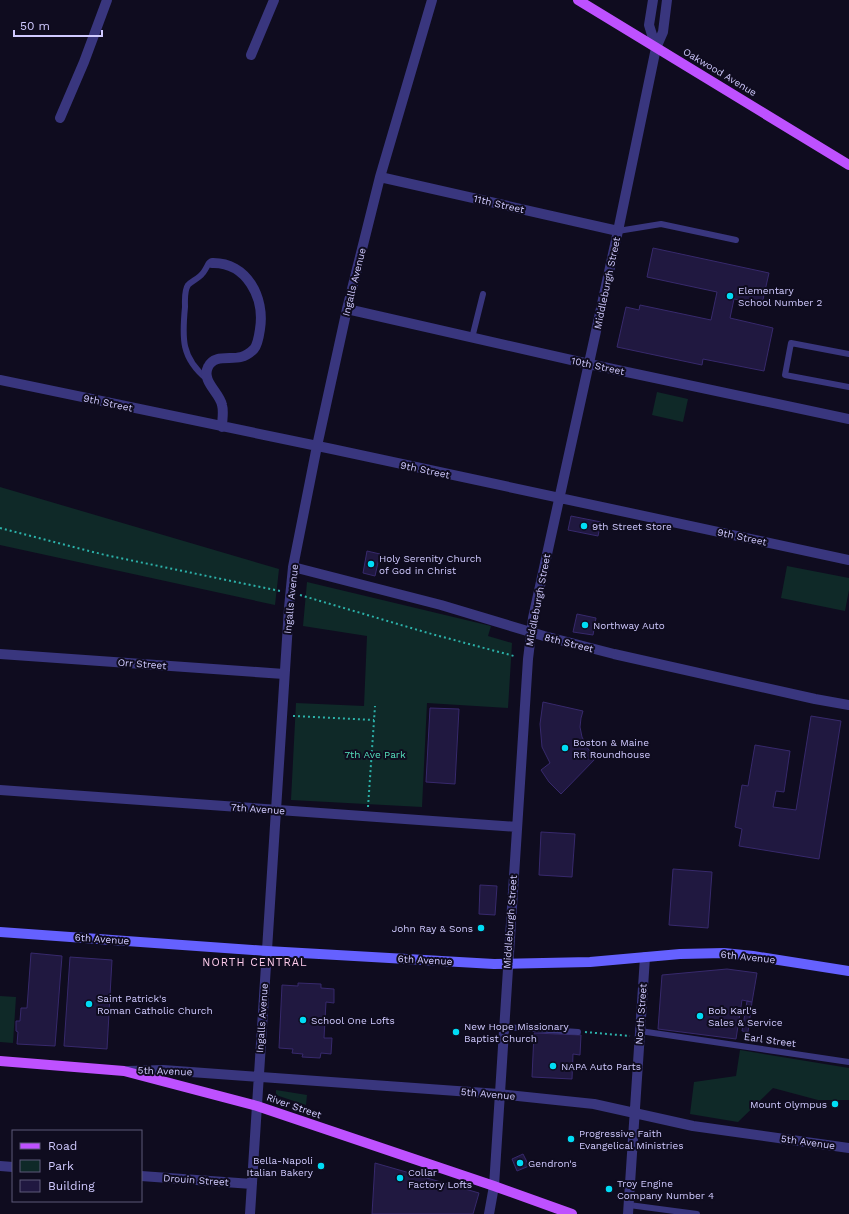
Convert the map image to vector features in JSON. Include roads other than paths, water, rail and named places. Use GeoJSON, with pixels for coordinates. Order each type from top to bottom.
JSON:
{"type":"FeatureCollection","features":[{"type":"Feature","properties":{"kind":"main road","name":"Oakwood Avenue"},"geometry":{"type":"LineString","coordinates":[[578,0],[849,165]]}},
{"type":"Feature","properties":{"kind":"main road","name":"River Street"},"geometry":{"type":"LineString","coordinates":[[0,1061],[124,1071],[257,1106],[572,1214]]}},
{"type":"Feature","properties":{"kind":"street"},"geometry":{"type":"LineString","coordinates":[[60,118],[108,0]]}},
{"type":"Feature","properties":{"kind":"street"},"geometry":{"type":"LineString","coordinates":[[251,55],[274,0]]}},
{"type":"Feature","properties":{"kind":"street","name":"Ingalls Avenue"},"geometry":{"type":"LineString","coordinates":[[250,1214],[284,674],[293,567],[316,446],[347,309],[380,177],[432,0]]}},
{"type":"Feature","properties":{"kind":"street"},"geometry":{"type":"LineString","coordinates":[[653,0],[649,25],[656,48]]}},
{"type":"Feature","properties":{"kind":"street","name":"Middleburgh Street"},"geometry":{"type":"LineString","coordinates":[[489,1214],[494,1186],[528,659],[533,618],[618,231],[656,48],[662,32],[667,0]]}},
{"type":"Feature","properties":{"kind":"street","name":"11th Street"},"geometry":{"type":"LineString","coordinates":[[380,177],[618,231]]}},
{"type":"Feature","properties":{"kind":"street"},"geometry":{"type":"LineString","coordinates":[[212,263],[219,262],[228,265],[239,271],[249,280],[255,290],[259,303],[261,324],[259,338],[255,348],[248,354],[241,357],[225,357],[212,362],[208,367],[206,373],[207,379],[223,406],[222,427]]}},
{"type":"Feature","properties":{"kind":"street","name":"10th Street"},"geometry":{"type":"LineString","coordinates":[[347,309],[589,364],[849,419]]}},
{"type":"Feature","properties":{"kind":"street","name":"9th Street"},"geometry":{"type":"LineString","coordinates":[[0,380],[849,560]]}},
{"type":"Feature","properties":{"kind":"street","name":"8th Street"},"geometry":{"type":"LineString","coordinates":[[293,567],[441,605],[531,632],[614,654],[849,705]]}},
{"type":"Feature","properties":{"kind":"street","name":"Orr Street"},"geometry":{"type":"LineString","coordinates":[[0,654],[284,674]]}},
{"type":"Feature","properties":{"kind":"street","name":"7th Avenue"},"geometry":{"type":"LineString","coordinates":[[0,790],[517,827]]}},
{"type":"Feature","properties":{"kind":"street","name":"6th Avenue"},"geometry":{"type":"LineString","coordinates":[[0,932],[267,951],[508,964],[590,962],[680,954],[724,953],[754,956],[849,971]]}},
{"type":"Feature","properties":{"kind":"street","name":"North Street"},"geometry":{"type":"LineString","coordinates":[[628,1209],[645,957]]}},
{"type":"Feature","properties":{"kind":"street","name":"5th Avenue"},"geometry":{"type":"LineString","coordinates":[[124,1071],[163,1070],[499,1094],[594,1104],[693,1126],[849,1148]]}},
{"type":"Feature","properties":{"kind":"street"},"geometry":{"type":"LineString","coordinates":[[0,1166],[12,1167]]}},
{"type":"Feature","properties":{"kind":"street","name":"Drouin Street"},"geometry":{"type":"LineString","coordinates":[[142,1176],[252,1184]]}},
{"type":"Feature","properties":{"kind":"lane"},"geometry":{"type":"LineString","coordinates":[[618,231],[661,224],[736,240]]}},
{"type":"Feature","properties":{"kind":"lane"},"geometry":{"type":"LineString","coordinates":[[207,379],[197,371],[188,354],[184,344],[183,327],[186,292],[188,286],[202,274],[209,263],[212,263]]}},
{"type":"Feature","properties":{"kind":"lane"},"geometry":{"type":"LineString","coordinates":[[472,338],[483,294]]}},
{"type":"Feature","properties":{"kind":"lane"},"geometry":{"type":"LineString","coordinates":[[849,354],[791,343],[785,375],[849,387]]}},
{"type":"Feature","properties":{"kind":"lane"},"geometry":{"type":"LineString","coordinates":[[504,1027],[578,1032]]}},
{"type":"Feature","properties":{"kind":"lane","name":"Earl Street"},"geometry":{"type":"LineString","coordinates":[[640,1034],[849,1062]]}},
{"type":"Feature","properties":{"kind":"lane"},"geometry":{"type":"LineString","coordinates":[[628,1209],[697,1214]]}},
{"type":"Feature","properties":{"kind":"place","name":"Elementary School Number 2"},"geometry":{"type":"Point","coordinates":[730,296]}},
{"type":"Feature","properties":{"kind":"place","name":"9th Street Store"},"geometry":{"type":"Point","coordinates":[584,526]}},
{"type":"Feature","properties":{"kind":"place","name":"Holy Serenity Church of God in Christ"},"geometry":{"type":"Point","coordinates":[371,564]}},
{"type":"Feature","properties":{"kind":"place","name":"Northway Auto"},"geometry":{"type":"Point","coordinates":[585,625]}},
{"type":"Feature","properties":{"kind":"place","name":"Boston & Maine RR Roundhouse"},"geometry":{"type":"Point","coordinates":[565,748]}},
{"type":"Feature","properties":{"kind":"place","name":"John Ray & Sons"},"geometry":{"type":"Point","coordinates":[481,928]}},
{"type":"Feature","properties":{"kind":"place","name":"Saint Patrick's Roman Catholic Church"},"geometry":{"type":"Point","coordinates":[89,1004]}},
{"type":"Feature","properties":{"kind":"place","name":"Bob Karl's Sales & Service"},"geometry":{"type":"Point","coordinates":[700,1016]}},
{"type":"Feature","properties":{"kind":"place","name":"School One Lofts"},"geometry":{"type":"Point","coordinates":[303,1020]}},
{"type":"Feature","properties":{"kind":"place","name":"New Hope Missionary Baptist Church"},"geometry":{"type":"Point","coordinates":[456,1032]}},
{"type":"Feature","properties":{"kind":"place","name":"NAPA Auto Parts"},"geometry":{"type":"Point","coordinates":[553,1066]}},
{"type":"Feature","properties":{"kind":"place","name":"Mount Olympus"},"geometry":{"type":"Point","coordinates":[835,1104]}},
{"type":"Feature","properties":{"kind":"place","name":"Progressive Faith Evangelical Ministries"},"geometry":{"type":"Point","coordinates":[571,1139]}},
{"type":"Feature","properties":{"kind":"place","name":"Gendron's"},"geometry":{"type":"Point","coordinates":[520,1163]}},
{"type":"Feature","properties":{"kind":"place","name":"Bella-Napoli Italian Bakery"},"geometry":{"type":"Point","coordinates":[321,1166]}},
{"type":"Feature","properties":{"kind":"place","name":"Collar Factory Lofts"},"geometry":{"type":"Point","coordinates":[400,1178]}},
{"type":"Feature","properties":{"kind":"place","name":"Troy Engine Company Number 4"},"geometry":{"type":"Point","coordinates":[609,1189]}},
{"type":"Feature","properties":{"kind":"district","name":"NORTH CENTRAL"},"geometry":{"type":"Point","coordinates":[255,962]}},
{"type":"Feature","properties":{"kind":"park label","name":"7th Ave Park"},"geometry":{"type":"Point","coordinates":[375,754]}}]}
